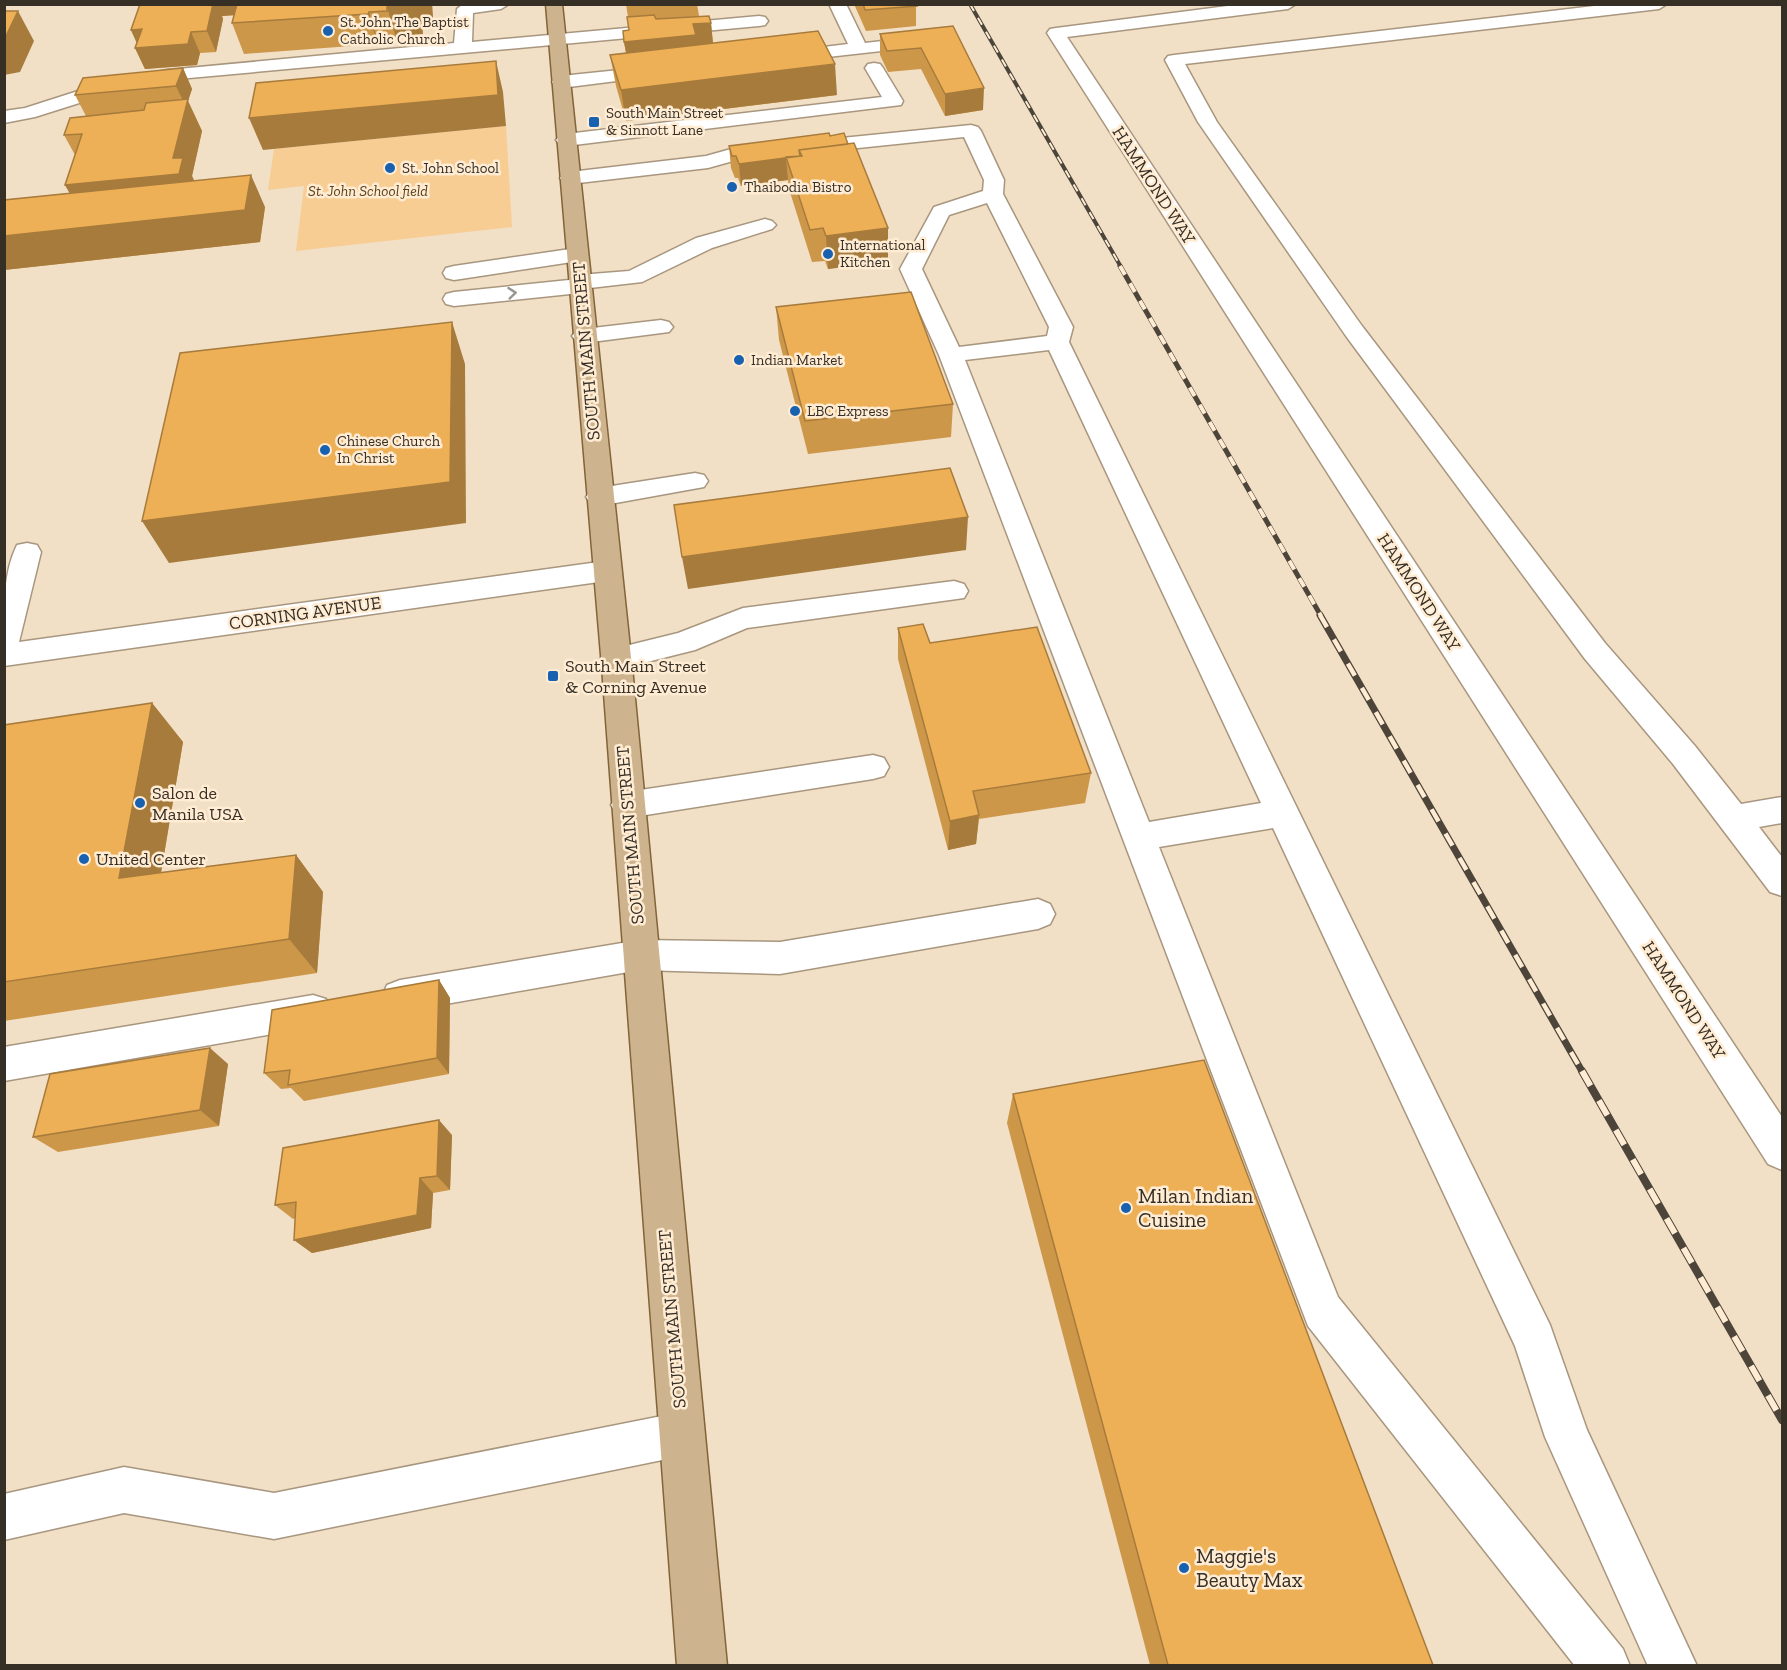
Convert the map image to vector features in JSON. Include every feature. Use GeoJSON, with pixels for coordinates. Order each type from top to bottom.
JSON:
{"type":"FeatureCollection","features":[{"type":"Feature","properties":{"kind":"main road","name":"SOUTH MAIN STREET"},"geometry":{"type":"LineString","coordinates":[[554,4],[615,659],[702,1665]]}},
{"type":"Feature","properties":{"kind":"street"},"geometry":{"type":"LineString","coordinates":[[463,48],[465,9],[501,4]]}},
{"type":"Feature","properties":{"kind":"street"},"geometry":{"type":"LineString","coordinates":[[837,4],[859,49]]}},
{"type":"Feature","properties":{"kind":"street","name":"HAMMOND WAY"},"geometry":{"type":"LineString","coordinates":[[1288,4],[1056,33],[1782,1151]]}},
{"type":"Feature","properties":{"kind":"street"},"geometry":{"type":"LineString","coordinates":[[1659,4],[1174,60],[1208,122],[1354,331],[1595,651],[1684,755],[1782,882]]}},
{"type":"Feature","properties":{"kind":"street"},"geometry":{"type":"LineString","coordinates":[[4,117],[28,114],[110,87],[167,75],[759,21]]}},
{"type":"Feature","properties":{"kind":"street"},"geometry":{"type":"LineString","coordinates":[[764,59],[936,40]]}},
{"type":"Feature","properties":{"kind":"street"},"geometry":{"type":"LineString","coordinates":[[561,82],[680,68]]}},
{"type":"Feature","properties":{"kind":"street"},"geometry":{"type":"LineString","coordinates":[[567,140],[894,101],[874,68]]}},
{"type":"Feature","properties":{"kind":"street"},"geometry":{"type":"LineString","coordinates":[[570,178],[708,162],[731,155],[971,131],[994,180],[993,194],[1061,327],[1057,342],[1535,1340],[1567,1437],[1673,1665]]}},
{"type":"Feature","properties":{"kind":"street"},"geometry":{"type":"LineString","coordinates":[[993,194],[941,211],[911,269],[951,355],[1323,1311],[1606,1665]]}},
{"type":"Feature","properties":{"kind":"street"},"geometry":{"type":"LineString","coordinates":[[454,273],[634,277],[704,243],[765,225]]}},
{"type":"Feature","properties":{"kind":"street"},"geometry":{"type":"LineString","coordinates":[[454,299],[579,274]]}},
{"type":"Feature","properties":{"kind":"street"},"geometry":{"type":"LineString","coordinates":[[584,336],[661,327]]}},
{"type":"Feature","properties":{"kind":"street"},"geometry":{"type":"LineString","coordinates":[[951,355],[1057,342]]}},
{"type":"Feature","properties":{"kind":"street"},"geometry":{"type":"LineString","coordinates":[[599,497],[695,481]]}},
{"type":"Feature","properties":{"kind":"street"},"geometry":{"type":"LineString","coordinates":[[4,645],[27,552]]}},
{"type":"Feature","properties":{"kind":"street","name":"CORNING AVENUE"},"geometry":{"type":"LineString","coordinates":[[4,655],[606,571]]}},
{"type":"Feature","properties":{"kind":"street"},"geometry":{"type":"LineString","coordinates":[[615,659],[685,642],[743,618],[954,591]]}},
{"type":"Feature","properties":{"kind":"street"},"geometry":{"type":"LineString","coordinates":[[627,805],[873,767]]}},
{"type":"Feature","properties":{"kind":"street"},"geometry":{"type":"LineString","coordinates":[[1734,819],[1782,810]]}},
{"type":"Feature","properties":{"kind":"street"},"geometry":{"type":"LineString","coordinates":[[1138,837],[1283,813]]}},
{"type":"Feature","properties":{"kind":"street"},"geometry":{"type":"LineString","coordinates":[[4,1064],[640,955],[780,958],[1038,914]]}},
{"type":"Feature","properties":{"kind":"street"},"geometry":{"type":"LineString","coordinates":[[4,1516],[124,1490],[274,1516],[682,1434]]}},
{"type":"Feature","properties":{"kind":"green space","name":"St. John School field"},"geometry":{"type":"Polygon","coordinates":[[[506,126],[512,227],[296,251],[304,186],[268,190],[274,149],[506,126]]]}},
{"type":"Feature","properties":{"kind":"building"},"geometry":{"type":"Polygon","coordinates":[[[140,4],[213,4],[207,31],[191,32],[188,44],[135,48],[142,29],[131,30],[140,4]]]}},
{"type":"Feature","properties":{"kind":"building"},"geometry":{"type":"Polygon","coordinates":[[[237,4],[410,4],[387,7],[387,11],[369,12],[368,14],[232,23],[237,4]]]}},
{"type":"Feature","properties":{"kind":"building"},"geometry":{"type":"Polygon","coordinates":[[[863,4],[916,4],[917,6],[865,10],[863,4]]]}},
{"type":"Feature","properties":{"kind":"building"},"geometry":{"type":"Polygon","coordinates":[[[4,11],[18,11],[4,40],[4,11]]]}},
{"type":"Feature","properties":{"kind":"building"},"geometry":{"type":"Polygon","coordinates":[[[654,15],[656,19],[709,16],[711,23],[693,24],[696,35],[624,42],[623,31],[629,30],[627,17],[654,15]]]}},
{"type":"Feature","properties":{"kind":"building"},"geometry":{"type":"Polygon","coordinates":[[[953,26],[984,88],[945,94],[921,48],[887,51],[880,34],[953,26]]]}},
{"type":"Feature","properties":{"kind":"building"},"geometry":{"type":"Polygon","coordinates":[[[818,31],[835,64],[621,90],[610,55],[818,31]]]}},
{"type":"Feature","properties":{"kind":"building"},"geometry":{"type":"Polygon","coordinates":[[[496,61],[498,95],[249,118],[256,83],[496,61]]]}},
{"type":"Feature","properties":{"kind":"building"},"geometry":{"type":"Polygon","coordinates":[[[183,68],[176,86],[75,95],[83,78],[183,68]]]}},
{"type":"Feature","properties":{"kind":"building"},"geometry":{"type":"Polygon","coordinates":[[[188,99],[173,158],[183,158],[179,174],[65,185],[82,134],[64,135],[70,118],[144,110],[146,103],[188,99]]]}},
{"type":"Feature","properties":{"kind":"building"},"geometry":{"type":"Polygon","coordinates":[[[829,133],[830,136],[844,133],[848,144],[799,150],[800,156],[739,164],[736,156],[732,156],[729,146],[829,133]]]}},
{"type":"Feature","properties":{"kind":"building"},"geometry":{"type":"Polygon","coordinates":[[[854,143],[888,228],[826,236],[823,228],[810,230],[786,157],[802,156],[799,150],[854,143]]]}},
{"type":"Feature","properties":{"kind":"building"},"geometry":{"type":"Polygon","coordinates":[[[251,175],[245,210],[4,236],[4,200],[251,175]]]}},
{"type":"Feature","properties":{"kind":"building"},"geometry":{"type":"Polygon","coordinates":[[[911,292],[953,404],[805,421],[776,307],[911,292]]]}},
{"type":"Feature","properties":{"kind":"building"},"geometry":{"type":"Polygon","coordinates":[[[452,322],[450,482],[142,521],[180,353],[452,322]]]}},
{"type":"Feature","properties":{"kind":"building"},"geometry":{"type":"Polygon","coordinates":[[[950,468],[968,517],[682,557],[674,505],[950,468]]]}},
{"type":"Feature","properties":{"kind":"building"},"geometry":{"type":"Polygon","coordinates":[[[923,624],[930,643],[1037,627],[1091,773],[973,791],[979,815],[950,821],[898,628],[923,624]]]}},
{"type":"Feature","properties":{"kind":"building","name":"United Center"},"geometry":{"type":"Polygon","coordinates":[[[152,703],[119,878],[296,855],[289,939],[4,982],[4,725],[152,703]]]}},
{"type":"Feature","properties":{"kind":"building"},"geometry":{"type":"Polygon","coordinates":[[[439,980],[437,1058],[288,1085],[290,1070],[264,1073],[272,1010],[439,980]]]}},
{"type":"Feature","properties":{"kind":"building"},"geometry":{"type":"Polygon","coordinates":[[[210,1048],[200,1110],[33,1137],[50,1074],[210,1048]]]}},
{"type":"Feature","properties":{"kind":"building"},"geometry":{"type":"Polygon","coordinates":[[[1204,1060],[1433,1665],[1168,1665],[1013,1094],[1204,1060]]]}},
{"type":"Feature","properties":{"kind":"building"},"geometry":{"type":"Polygon","coordinates":[[[439,1120],[437,1176],[420,1178],[417,1215],[294,1240],[296,1202],[275,1205],[283,1148],[439,1120]]]}},
{"type":"Feature","properties":{"kind":"railway"},"geometry":{"type":"LineString","coordinates":[[970,4],[1121,267]]}},
{"type":"Feature","properties":{"kind":"railway"},"geometry":{"type":"LineString","coordinates":[[1120,266],[1321,616]]}},
{"type":"Feature","properties":{"kind":"railway"},"geometry":{"type":"LineString","coordinates":[[1320,615],[1583,1073]]}},
{"type":"Feature","properties":{"kind":"railway"},"geometry":{"type":"LineString","coordinates":[[1582,1071],[1782,1420]]}},
{"type":"Feature","properties":{"kind":"place","name":"St. John The Baptist Catholic Church"},"geometry":{"type":"Point","coordinates":[328,31]}},
{"type":"Feature","properties":{"kind":"place","name":"South Main Street & Sinnott Lane"},"geometry":{"type":"Point","coordinates":[594,122]}},
{"type":"Feature","properties":{"kind":"place","name":"St. John School"},"geometry":{"type":"Point","coordinates":[390,168]}},
{"type":"Feature","properties":{"kind":"place","name":"Thaibodia Bistro"},"geometry":{"type":"Point","coordinates":[732,187]}},
{"type":"Feature","properties":{"kind":"place","name":"International Kitchen"},"geometry":{"type":"Point","coordinates":[828,254]}},
{"type":"Feature","properties":{"kind":"place","name":"Indian Market"},"geometry":{"type":"Point","coordinates":[739,360]}},
{"type":"Feature","properties":{"kind":"place","name":"LBC Express"},"geometry":{"type":"Point","coordinates":[795,411]}},
{"type":"Feature","properties":{"kind":"place","name":"Chinese Church In Christ"},"geometry":{"type":"Point","coordinates":[325,450]}},
{"type":"Feature","properties":{"kind":"place","name":"South Main Street & Corning Avenue"},"geometry":{"type":"Point","coordinates":[553,676]}},
{"type":"Feature","properties":{"kind":"place","name":"Salon de Manila USA"},"geometry":{"type":"Point","coordinates":[140,803]}},
{"type":"Feature","properties":{"kind":"place","name":"United Center"},"geometry":{"type":"Point","coordinates":[84,859]}},
{"type":"Feature","properties":{"kind":"place","name":"Milan Indian Cuisine"},"geometry":{"type":"Point","coordinates":[1126,1208]}},
{"type":"Feature","properties":{"kind":"place","name":"Maggie's Beauty Max"},"geometry":{"type":"Point","coordinates":[1184,1568]}}]}
